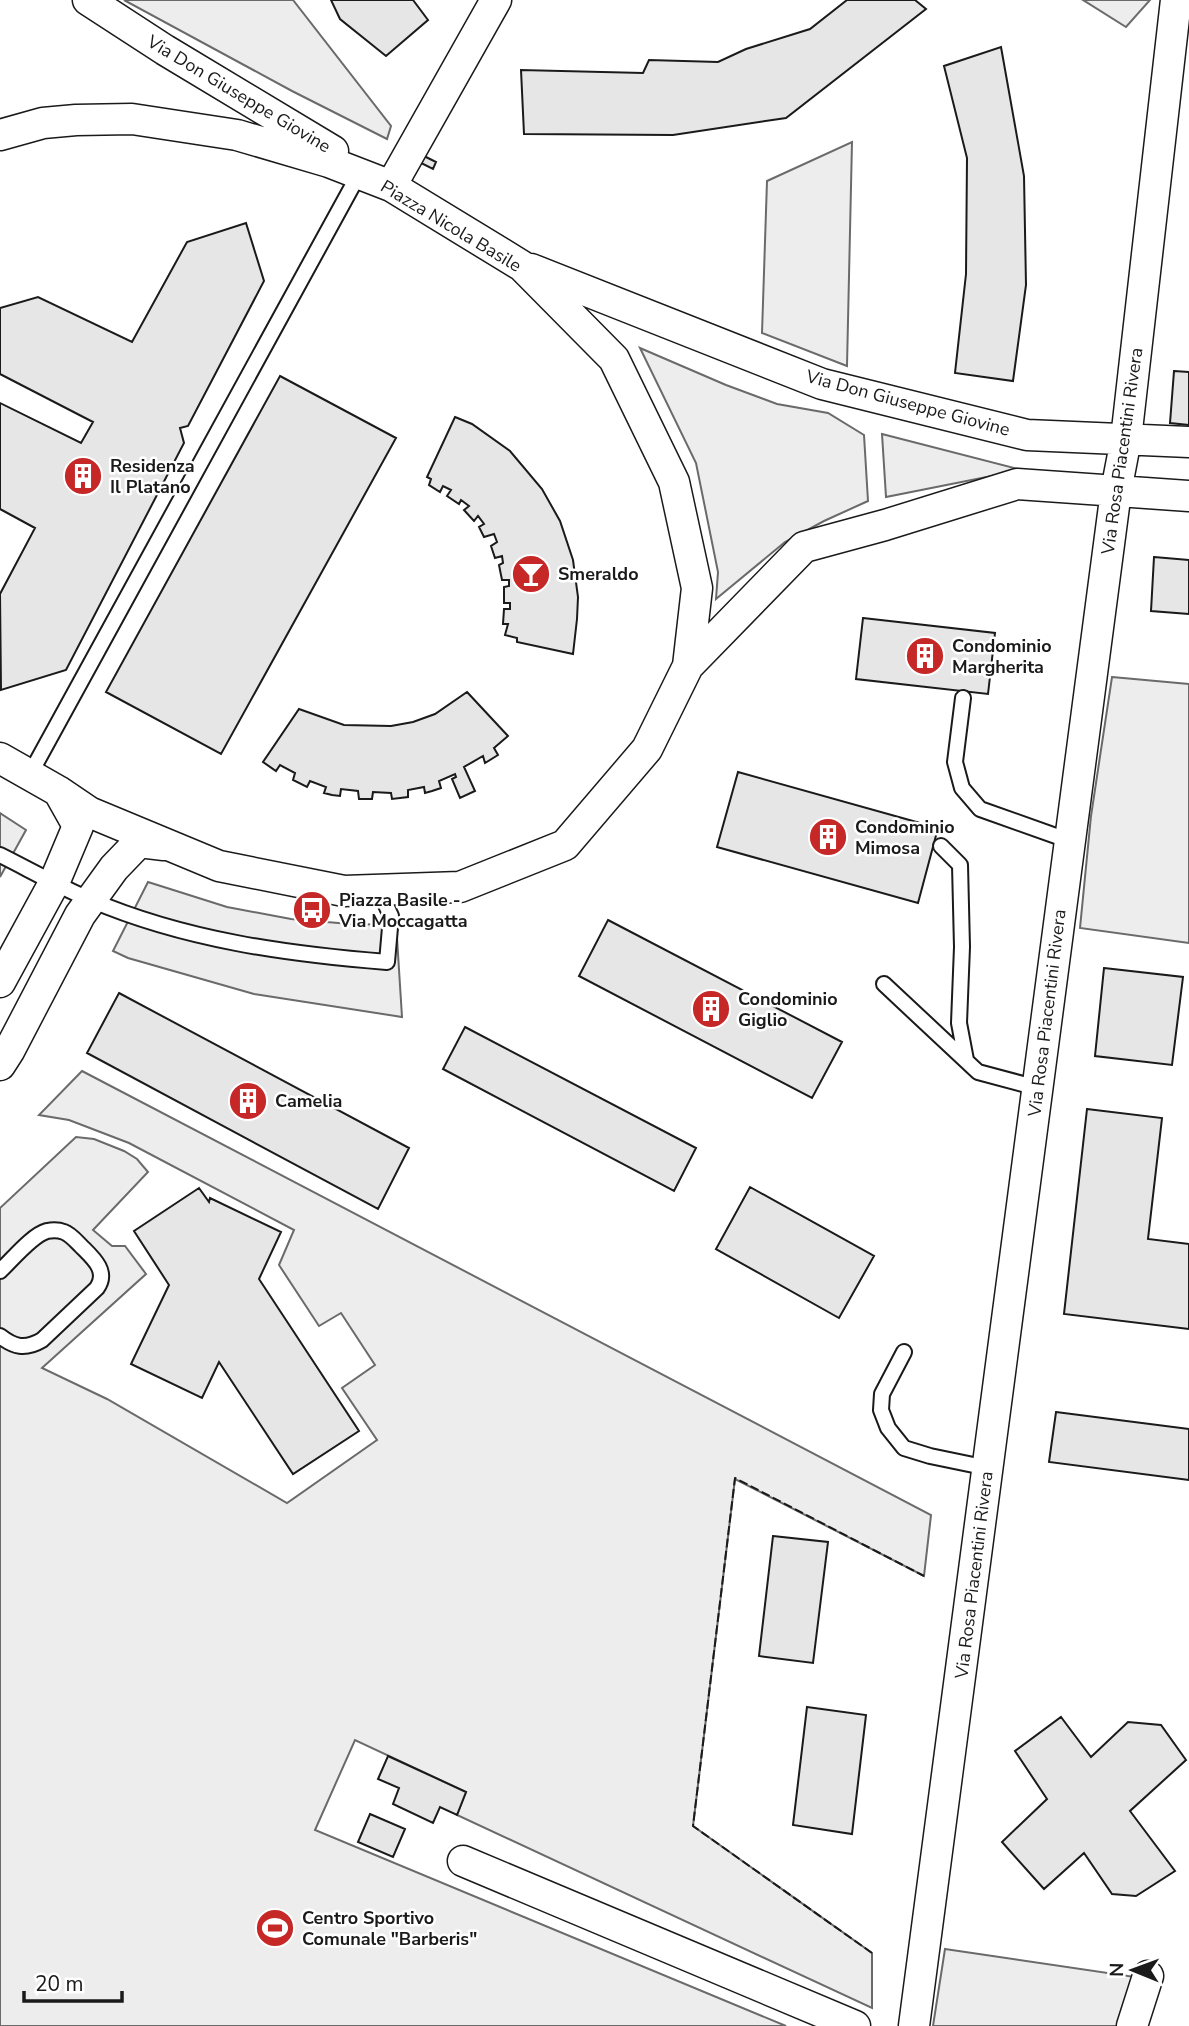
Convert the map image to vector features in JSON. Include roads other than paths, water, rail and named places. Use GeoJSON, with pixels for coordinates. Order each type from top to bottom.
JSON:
{"type":"FeatureCollection","features":[{"type":"Feature","properties":{"kind":"street","name":"Via Don Giuseppe Giovine"},"geometry":{"type":"LineString","coordinates":[[88,0],[165,50],[391,186]]}},
{"type":"Feature","properties":{"kind":"street"},"geometry":{"type":"LineString","coordinates":[[391,186],[496,0]]}},
{"type":"Feature","properties":{"kind":"street","name":"Via Rosa Piacentini Rivera"},"geometry":{"type":"LineString","coordinates":[[915,2026],[1116,491],[1126,439],[1176,0]]}},
{"type":"Feature","properties":{"kind":"street","name":"Piazza Nicola Basile"},"geometry":{"type":"LineString","coordinates":[[0,135],[43,123],[132,119],[237,135],[329,162],[391,186],[522,266],[614,359],[674,482],[697,588],[688,666],[647,749],[565,845],[460,887],[344,891],[219,866],[89,812],[0,758]]}},
{"type":"Feature","properties":{"kind":"street","name":"Via Don Giuseppe Giovine"},"geometry":{"type":"LineString","coordinates":[[522,266],[822,383],[1027,435],[1189,442]]}},
{"type":"Feature","properties":{"kind":"street"},"geometry":{"type":"LineString","coordinates":[[688,666],[804,547],[1017,484],[1189,496]]}},
{"type":"Feature","properties":{"kind":"street"},"geometry":{"type":"LineString","coordinates":[[0,982],[54,883],[78,826],[58,791]]}},
{"type":"Feature","properties":{"kind":"street"},"geometry":{"type":"LineString","coordinates":[[0,1065],[80,915],[114,868],[139,842],[173,846]]}},
{"type":"Feature","properties":{"kind":"street"},"geometry":{"type":"LineString","coordinates":[[463,1861],[855,2026]]}},
{"type":"Feature","properties":{"kind":"street"},"geometry":{"type":"LineString","coordinates":[[1132,2026],[1148,1976]]}},
{"type":"Feature","properties":{"kind":"lane"},"geometry":{"type":"LineString","coordinates":[[29,776],[359,174]]}},
{"type":"Feature","properties":{"kind":"lane"},"geometry":{"type":"LineString","coordinates":[[963,698],[955,762],[962,788],[980,809],[1070,841]]}},
{"type":"Feature","properties":{"kind":"lane"},"geometry":{"type":"LineString","coordinates":[[941,846],[960,865],[962,947],[959,1023],[966,1060]]}},
{"type":"Feature","properties":{"kind":"lane"},"geometry":{"type":"LineString","coordinates":[[0,855],[91,900],[193,935],[332,957],[387,961],[391,916],[379,890]]}},
{"type":"Feature","properties":{"kind":"lane"},"geometry":{"type":"LineString","coordinates":[[884,984],[978,1072],[1038,1088]]}},
{"type":"Feature","properties":{"kind":"lane"},"geometry":{"type":"LineString","coordinates":[[0,1271],[40,1234],[55,1230],[70,1236],[97,1263],[101,1273],[97,1288],[34,1345],[22,1347],[0,1336]]}},
{"type":"Feature","properties":{"kind":"lane"},"geometry":{"type":"LineString","coordinates":[[904,1352],[881,1394],[881,1410],[888,1428],[904,1448],[988,1468]]}},
{"type":"Feature","properties":{"kind":"place","name":"Residenza Il Platano"},"geometry":{"type":"Point","coordinates":[83,476]}},
{"type":"Feature","properties":{"kind":"place","name":"Smeraldo"},"geometry":{"type":"Point","coordinates":[531,574]}},
{"type":"Feature","properties":{"kind":"place","name":"Condominio Margherita"},"geometry":{"type":"Point","coordinates":[925,656]}},
{"type":"Feature","properties":{"kind":"place","name":"Condominio Mimosa"},"geometry":{"type":"Point","coordinates":[828,837]}},
{"type":"Feature","properties":{"kind":"place","name":"Piazza Basile - Via Moccagatta"},"geometry":{"type":"Point","coordinates":[312,910]}},
{"type":"Feature","properties":{"kind":"place","name":"Condominio Giglio"},"geometry":{"type":"Point","coordinates":[711,1009]}},
{"type":"Feature","properties":{"kind":"place","name":"Camelia"},"geometry":{"type":"Point","coordinates":[248,1101]}},
{"type":"Feature","properties":{"kind":"place","name":"Centro Sportivo Comunale \"Barberis\""},"geometry":{"type":"Point","coordinates":[275,1928]}}]}
